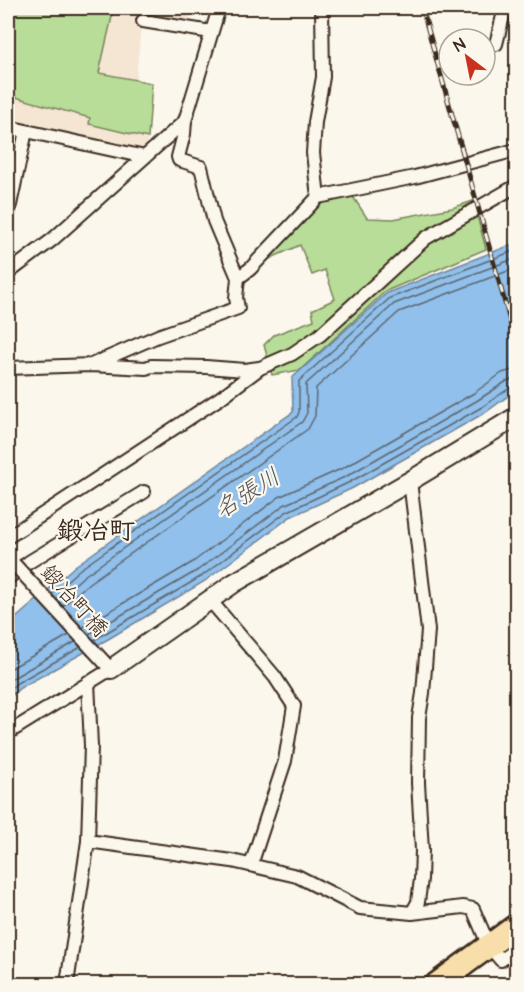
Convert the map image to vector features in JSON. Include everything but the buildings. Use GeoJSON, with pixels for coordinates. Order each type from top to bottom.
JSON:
{"type":"FeatureCollection","features":[{"type":"Feature","properties":{"kind":"highway"},"geometry":{"type":"LineString","coordinates":[[437,984],[516,926]]}},
{"type":"Feature","properties":{"kind":"street"},"geometry":{"type":"LineString","coordinates":[[91,365],[158,336],[238,308],[236,298],[238,278],[214,221],[201,167],[179,160],[185,121],[219,8]]}},
{"type":"Feature","properties":{"kind":"street"},"geometry":{"type":"LineString","coordinates":[[318,197],[313,153],[315,122],[323,77],[322,8]]}},
{"type":"Feature","properties":{"kind":"street"},"geometry":{"type":"LineString","coordinates":[[497,39],[502,8]]}},
{"type":"Feature","properties":{"kind":"street"},"geometry":{"type":"LineString","coordinates":[[143,21],[211,32]]}},
{"type":"Feature","properties":{"kind":"street"},"geometry":{"type":"LineString","coordinates":[[8,273],[52,240],[185,121]]}},
{"type":"Feature","properties":{"kind":"street"},"geometry":{"type":"LineString","coordinates":[[8,127],[145,157]]}},
{"type":"Feature","properties":{"kind":"street"},"geometry":{"type":"LineString","coordinates":[[8,214],[26,131]]}},
{"type":"Feature","properties":{"kind":"street"},"geometry":{"type":"LineString","coordinates":[[238,278],[250,269],[318,197],[415,177],[516,150]]}},
{"type":"Feature","properties":{"kind":"street"},"geometry":{"type":"LineString","coordinates":[[8,537],[220,398],[260,368],[292,354],[320,335],[426,238],[516,186]]}},
{"type":"Feature","properties":{"kind":"street"},"geometry":{"type":"LineString","coordinates":[[8,368],[91,365],[245,370],[260,368]]}},
{"type":"Feature","properties":{"kind":"street"},"geometry":{"type":"LineString","coordinates":[[8,733],[88,682],[209,599],[289,550],[410,482],[516,417]]}},
{"type":"Feature","properties":{"kind":"street"},"geometry":{"type":"LineString","coordinates":[[410,482],[428,630],[419,729],[421,879],[418,902],[412,913]]}},
{"type":"Feature","properties":{"kind":"street"},"geometry":{"type":"LineString","coordinates":[[8,578],[29,562],[144,492]]}},
{"type":"Feature","properties":{"kind":"street","name":"鍛冶町橋"},"geometry":{"type":"LineString","coordinates":[[11,559],[108,667]]}},
{"type":"Feature","properties":{"kind":"street"},"geometry":{"type":"LineString","coordinates":[[209,599],[275,677],[294,706],[285,761],[250,865]]}},
{"type":"Feature","properties":{"kind":"street"},"geometry":{"type":"LineString","coordinates":[[67,984],[88,841],[91,746],[88,682]]}},
{"type":"Feature","properties":{"kind":"street"},"geometry":{"type":"LineString","coordinates":[[88,841],[232,861],[297,876],[360,908],[412,913],[463,907],[473,909],[489,946],[501,960],[516,949]]}},
{"type":"Feature","properties":{"kind":"shaded area"},"geometry":{"type":"Polygon","coordinates":[[[8,8],[191,8],[189,21],[185,22],[142,15],[136,79],[152,83],[147,147],[141,152],[8,125],[8,8]]]}},
{"type":"Feature","properties":{"kind":"green space"},"geometry":{"type":"Polygon","coordinates":[[[8,8],[114,8],[99,73],[152,83],[148,138],[89,124],[90,118],[8,95],[8,8]]]}},
{"type":"Feature","properties":{"kind":"green space"},"geometry":{"type":"Polygon","coordinates":[[[352,195],[367,218],[393,219],[452,208],[473,201],[486,249],[386,291],[300,370],[272,375],[264,345],[274,335],[314,320],[312,310],[335,299],[325,270],[312,275],[300,245],[269,259],[269,253],[319,203],[352,195]]]}},
{"type":"Feature","properties":{"kind":"water","name":"名張川"},"geometry":{"type":"Polygon","coordinates":[[[516,243],[516,390],[486,412],[353,488],[290,517],[205,581],[20,688],[8,699],[8,625],[75,566],[293,412],[292,378],[387,293],[516,243]]]}},
{"type":"Feature","properties":{"kind":"railway"},"geometry":{"type":"LineString","coordinates":[[422,8],[516,342]]}},
{"type":"Feature","properties":{"kind":"district","name":"鍛冶町"},"geometry":{"type":"Point","coordinates":[96,530]}}]}
